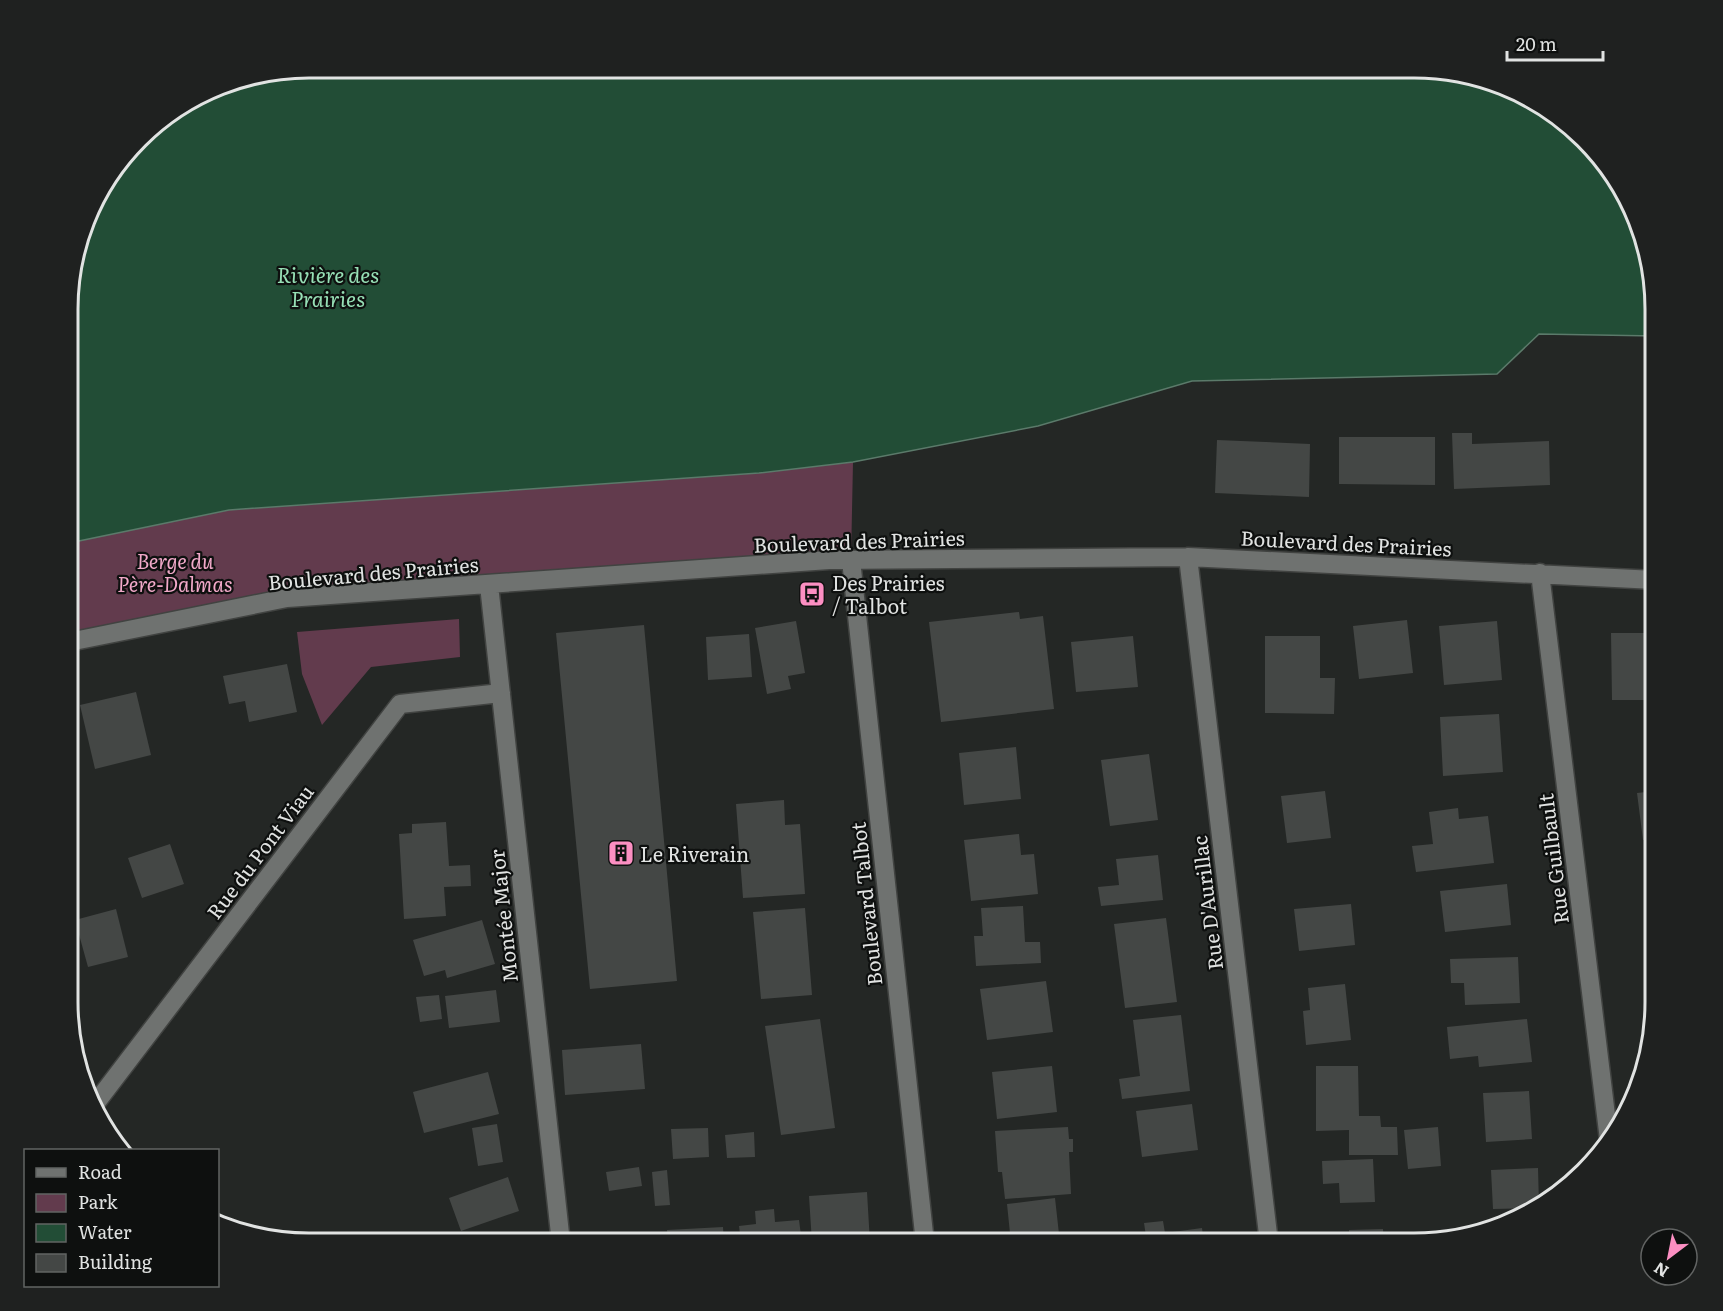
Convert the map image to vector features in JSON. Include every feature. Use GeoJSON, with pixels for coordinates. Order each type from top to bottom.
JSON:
{"type":"FeatureCollection","features":[{"type":"Feature","properties":{"kind":"street","name":"Boulevard des Prairies"},"geometry":{"type":"LineString","coordinates":[[78,640],[287,598],[778,563],[851,560],[1188,557],[1645,579]]}},
{"type":"Feature","properties":{"kind":"street","name":"Rue D'Aurillac"},"geometry":{"type":"LineString","coordinates":[[1188,557],[1268,1233]]}},
{"type":"Feature","properties":{"kind":"street","name":"Boulevard Talbot"},"geometry":{"type":"LineString","coordinates":[[851,560],[924,1233]]}},
{"type":"Feature","properties":{"kind":"street","name":"Rue Guilbault"},"geometry":{"type":"LineString","coordinates":[[1540,573],[1608,1128]]}},
{"type":"Feature","properties":{"kind":"street","name":"Montée Major"},"geometry":{"type":"LineString","coordinates":[[489,585],[560,1233]]}},
{"type":"Feature","properties":{"kind":"street","name":"Rue du Pont Viau"},"geometry":{"type":"LineString","coordinates":[[99,1098],[400,704],[501,693]]}},
{"type":"Feature","properties":{"kind":"green space","name":"Berge du Père-Dalmas"},"geometry":{"type":"Polygon","coordinates":[[[853,462],[851,560],[287,598],[78,640],[78,541],[229,510],[759,473],[853,462]]]}},
{"type":"Feature","properties":{"kind":"green space"},"geometry":{"type":"Polygon","coordinates":[[[459,619],[460,657],[371,667],[322,725],[302,674],[297,632],[459,619]]]}},
{"type":"Feature","properties":{"kind":"water","name":"Rivière des Prairies"},"geometry":{"type":"Polygon","coordinates":[[[294,78],[1429,78],[1459,82],[1488,90],[1530,109],[1566,135],[1597,168],[1614,194],[1633,235],[1641,264],[1645,294],[1645,336],[1539,334],[1497,374],[1192,381],[1038,426],[853,462],[759,473],[229,510],[78,541],[78,294],[82,264],[90,235],[109,194],[135,157],[157,135],[193,109],[235,90],[264,82],[294,78]]]}},
{"type":"Feature","properties":{"kind":"building"},"geometry":{"type":"Polygon","coordinates":[[[1452,433],[1472,433],[1472,444],[1549,441],[1550,485],[1454,489],[1452,433]]]}},
{"type":"Feature","properties":{"kind":"building"},"geometry":{"type":"Polygon","coordinates":[[[1339,437],[1435,437],[1435,485],[1339,484],[1339,437]]]}},
{"type":"Feature","properties":{"kind":"building"},"geometry":{"type":"Polygon","coordinates":[[[1217,440],[1310,444],[1309,497],[1215,493],[1217,440]]]}},
{"type":"Feature","properties":{"kind":"building"},"geometry":{"type":"Polygon","coordinates":[[[1019,612],[1020,619],[1043,616],[1054,709],[941,722],[929,622],[1019,612]]]}},
{"type":"Feature","properties":{"kind":"building"},"geometry":{"type":"Polygon","coordinates":[[[1407,620],[1413,673],[1359,679],[1353,626],[1407,620]]]}},
{"type":"Feature","properties":{"kind":"building"},"geometry":{"type":"Polygon","coordinates":[[[796,621],[805,673],[788,676],[791,689],[767,694],[755,628],[796,621]]]}},
{"type":"Feature","properties":{"kind":"building"},"geometry":{"type":"Polygon","coordinates":[[[1497,621],[1502,680],[1444,685],[1439,626],[1497,621]]]}},
{"type":"Feature","properties":{"kind":"building","name":"Le Riverain"},"geometry":{"type":"Polygon","coordinates":[[[644,625],[677,981],[590,989],[556,633],[644,625]]]}},
{"type":"Feature","properties":{"kind":"building"},"geometry":{"type":"Polygon","coordinates":[[[1611,633],[1645,633],[1645,700],[1612,700],[1611,633]]]}},
{"type":"Feature","properties":{"kind":"building"},"geometry":{"type":"Polygon","coordinates":[[[749,634],[752,677],[708,680],[706,637],[749,634]]]}},
{"type":"Feature","properties":{"kind":"building"},"geometry":{"type":"Polygon","coordinates":[[[1133,636],[1138,687],[1076,692],[1071,642],[1133,636]]]}},
{"type":"Feature","properties":{"kind":"building"},"geometry":{"type":"Polygon","coordinates":[[[1265,636],[1320,636],[1320,678],[1335,678],[1334,714],[1265,713],[1265,636]]]}},
{"type":"Feature","properties":{"kind":"building"},"geometry":{"type":"Polygon","coordinates":[[[287,664],[297,712],[249,722],[245,701],[229,704],[223,676],[287,664]]]}},
{"type":"Feature","properties":{"kind":"building"},"geometry":{"type":"Polygon","coordinates":[[[136,692],[151,755],[95,769],[80,705],[136,692]]]}},
{"type":"Feature","properties":{"kind":"building"},"geometry":{"type":"Polygon","coordinates":[[[1499,714],[1503,772],[1443,776],[1440,717],[1499,714]]]}},
{"type":"Feature","properties":{"kind":"building"},"geometry":{"type":"Polygon","coordinates":[[[1016,747],[1021,799],[964,805],[959,753],[1016,747]]]}},
{"type":"Feature","properties":{"kind":"building"},"geometry":{"type":"Polygon","coordinates":[[[1149,754],[1158,820],[1110,826],[1101,760],[1149,754]]]}},
{"type":"Feature","properties":{"kind":"building"},"geometry":{"type":"Polygon","coordinates":[[[1325,791],[1331,838],[1287,843],[1281,796],[1325,791]]]}},
{"type":"Feature","properties":{"kind":"building"},"geometry":{"type":"Polygon","coordinates":[[[1645,792],[1645,840],[1643,840],[1637,793],[1645,792]]]}},
{"type":"Feature","properties":{"kind":"building"},"geometry":{"type":"Polygon","coordinates":[[[784,800],[785,825],[800,824],[805,894],[743,898],[736,804],[784,800]]]}},
{"type":"Feature","properties":{"kind":"building"},"geometry":{"type":"Polygon","coordinates":[[[1458,808],[1459,819],[1488,816],[1494,863],[1416,872],[1412,846],[1433,844],[1429,812],[1458,808]]]}},
{"type":"Feature","properties":{"kind":"building"},"geometry":{"type":"Polygon","coordinates":[[[446,822],[449,866],[470,865],[471,886],[444,887],[446,916],[404,919],[399,834],[412,833],[412,824],[446,822]]]}},
{"type":"Feature","properties":{"kind":"building"},"geometry":{"type":"Polygon","coordinates":[[[1019,834],[1021,855],[1034,854],[1038,894],[971,901],[964,840],[1019,834]]]}},
{"type":"Feature","properties":{"kind":"building"},"geometry":{"type":"Polygon","coordinates":[[[170,844],[184,884],[142,898],[128,858],[170,844]]]}},
{"type":"Feature","properties":{"kind":"building"},"geometry":{"type":"Polygon","coordinates":[[[1158,855],[1163,900],[1101,906],[1098,887],[1119,885],[1116,859],[1158,855]]]}},
{"type":"Feature","properties":{"kind":"building"},"geometry":{"type":"Polygon","coordinates":[[[1507,884],[1511,925],[1445,932],[1440,891],[1507,884]]]}},
{"type":"Feature","properties":{"kind":"building"},"geometry":{"type":"Polygon","coordinates":[[[1351,904],[1355,945],[1299,951],[1294,909],[1351,904]]]}},
{"type":"Feature","properties":{"kind":"building"},"geometry":{"type":"Polygon","coordinates":[[[1023,906],[1025,942],[1040,942],[1041,963],[976,966],[974,936],[983,936],[981,908],[1023,906]]]}},
{"type":"Feature","properties":{"kind":"building"},"geometry":{"type":"Polygon","coordinates":[[[805,908],[812,995],[761,999],[753,912],[805,908]]]}},
{"type":"Feature","properties":{"kind":"building"},"geometry":{"type":"Polygon","coordinates":[[[116,909],[128,957],[88,967],[78,931],[78,919],[116,909]]]}},
{"type":"Feature","properties":{"kind":"building"},"geometry":{"type":"Polygon","coordinates":[[[1166,918],[1177,1002],[1125,1008],[1114,924],[1166,918]]]}},
{"type":"Feature","properties":{"kind":"building"},"geometry":{"type":"Polygon","coordinates":[[[482,920],[495,964],[447,978],[445,970],[424,976],[413,940],[482,920]]]}},
{"type":"Feature","properties":{"kind":"building"},"geometry":{"type":"Polygon","coordinates":[[[1518,957],[1520,1003],[1465,1005],[1464,983],[1451,983],[1450,959],[1518,957]]]}},
{"type":"Feature","properties":{"kind":"building"},"geometry":{"type":"Polygon","coordinates":[[[1046,981],[1053,1032],[987,1040],[980,989],[1046,981]]]}},
{"type":"Feature","properties":{"kind":"building"},"geometry":{"type":"Polygon","coordinates":[[[1345,984],[1351,1040],[1306,1045],[1303,1011],[1310,1010],[1308,988],[1345,984]]]}},
{"type":"Feature","properties":{"kind":"building"},"geometry":{"type":"Polygon","coordinates":[[[496,990],[500,1022],[449,1028],[445,996],[496,990]]]}},
{"type":"Feature","properties":{"kind":"building"},"geometry":{"type":"Polygon","coordinates":[[[439,995],[442,1019],[420,1022],[416,997],[439,995]]]}},
{"type":"Feature","properties":{"kind":"building"},"geometry":{"type":"Polygon","coordinates":[[[1181,1015],[1190,1091],[1122,1099],[1119,1079],[1140,1076],[1133,1020],[1181,1015]]]}},
{"type":"Feature","properties":{"kind":"building"},"geometry":{"type":"Polygon","coordinates":[[[820,1019],[835,1128],[781,1135],[765,1026],[820,1019]]]}},
{"type":"Feature","properties":{"kind":"building"},"geometry":{"type":"Polygon","coordinates":[[[1527,1019],[1532,1062],[1479,1067],[1478,1056],[1450,1059],[1447,1027],[1527,1019]]]}},
{"type":"Feature","properties":{"kind":"building"},"geometry":{"type":"Polygon","coordinates":[[[641,1044],[645,1089],[565,1095],[562,1050],[641,1044]]]}},
{"type":"Feature","properties":{"kind":"building"},"geometry":{"type":"Polygon","coordinates":[[[1052,1066],[1057,1112],[997,1119],[992,1072],[1052,1066]]]}},
{"type":"Feature","properties":{"kind":"building"},"geometry":{"type":"Polygon","coordinates":[[[1316,1066],[1358,1066],[1359,1116],[1380,1116],[1381,1127],[1397,1127],[1398,1155],[1349,1155],[1349,1130],[1316,1131],[1316,1066]]]}},
{"type":"Feature","properties":{"kind":"building"},"geometry":{"type":"Polygon","coordinates":[[[488,1072],[499,1114],[424,1133],[413,1092],[488,1072]]]}},
{"type":"Feature","properties":{"kind":"building"},"geometry":{"type":"Polygon","coordinates":[[[1529,1091],[1532,1139],[1486,1142],[1483,1093],[1529,1091]]]}},
{"type":"Feature","properties":{"kind":"building"},"geometry":{"type":"Polygon","coordinates":[[[1192,1104],[1198,1150],[1142,1157],[1136,1111],[1192,1104]]]}},
{"type":"Feature","properties":{"kind":"building"},"geometry":{"type":"Polygon","coordinates":[[[497,1124],[503,1162],[478,1166],[472,1128],[497,1124]]]}},
{"type":"Feature","properties":{"kind":"building"},"geometry":{"type":"Polygon","coordinates":[[[1068,1127],[1069,1139],[1073,1139],[1073,1152],[1069,1152],[1071,1194],[1005,1199],[1002,1172],[998,1172],[995,1131],[1068,1127]]]}},
{"type":"Feature","properties":{"kind":"building"},"geometry":{"type":"Polygon","coordinates":[[[1438,1127],[1441,1166],[1408,1169],[1404,1130],[1438,1127]]]}},
{"type":"Feature","properties":{"kind":"building"},"geometry":{"type":"Polygon","coordinates":[[[708,1128],[709,1157],[673,1159],[671,1129],[708,1128]]]}},
{"type":"Feature","properties":{"kind":"building"},"geometry":{"type":"Polygon","coordinates":[[[754,1132],[755,1157],[727,1158],[725,1135],[754,1132]]]}},
{"type":"Feature","properties":{"kind":"building"},"geometry":{"type":"Polygon","coordinates":[[[1373,1159],[1375,1202],[1340,1203],[1339,1183],[1323,1184],[1322,1161],[1373,1159]]]}},
{"type":"Feature","properties":{"kind":"building"},"geometry":{"type":"Polygon","coordinates":[[[639,1167],[642,1186],[609,1191],[606,1172],[639,1167]]]}},
{"type":"Feature","properties":{"kind":"building"},"geometry":{"type":"Polygon","coordinates":[[[1538,1168],[1539,1196],[1517,1208],[1493,1209],[1491,1170],[1538,1168]]]}},
{"type":"Feature","properties":{"kind":"building"},"geometry":{"type":"Polygon","coordinates":[[[667,1170],[670,1205],[655,1206],[652,1172],[667,1170]]]}},
{"type":"Feature","properties":{"kind":"building"},"geometry":{"type":"Polygon","coordinates":[[[508,1177],[519,1211],[461,1231],[449,1198],[508,1177]]]}},
{"type":"Feature","properties":{"kind":"building"},"geometry":{"type":"Polygon","coordinates":[[[867,1192],[869,1233],[811,1233],[809,1196],[867,1192]]]}},
{"type":"Feature","properties":{"kind":"building"},"geometry":{"type":"Polygon","coordinates":[[[1055,1198],[1059,1233],[1010,1233],[1007,1204],[1055,1198]]]}},
{"type":"Feature","properties":{"kind":"building"},"geometry":{"type":"Polygon","coordinates":[[[774,1209],[775,1222],[799,1220],[801,1233],[740,1233],[739,1226],[756,1224],[755,1211],[774,1209]]]}},
{"type":"Feature","properties":{"kind":"building"},"geometry":{"type":"Polygon","coordinates":[[[1163,1221],[1165,1233],[1146,1233],[1144,1223],[1163,1221]]]}},
{"type":"Feature","properties":{"kind":"building"},"geometry":{"type":"Polygon","coordinates":[[[723,1227],[723,1233],[667,1233],[667,1230],[723,1227]]]}},
{"type":"Feature","properties":{"kind":"building"},"geometry":{"type":"Polygon","coordinates":[[[1202,1228],[1203,1233],[1165,1233],[1202,1228]]]}},
{"type":"Feature","properties":{"kind":"building"},"geometry":{"type":"Polygon","coordinates":[[[1383,1229],[1383,1233],[1349,1233],[1349,1230],[1383,1229]]]}},
{"type":"Feature","properties":{"kind":"place","name":"Des Prairies / Talbot"},"geometry":{"type":"Point","coordinates":[812,594]}},
{"type":"Feature","properties":{"kind":"place","name":"Le Riverain"},"geometry":{"type":"Point","coordinates":[621,853]}}]}
